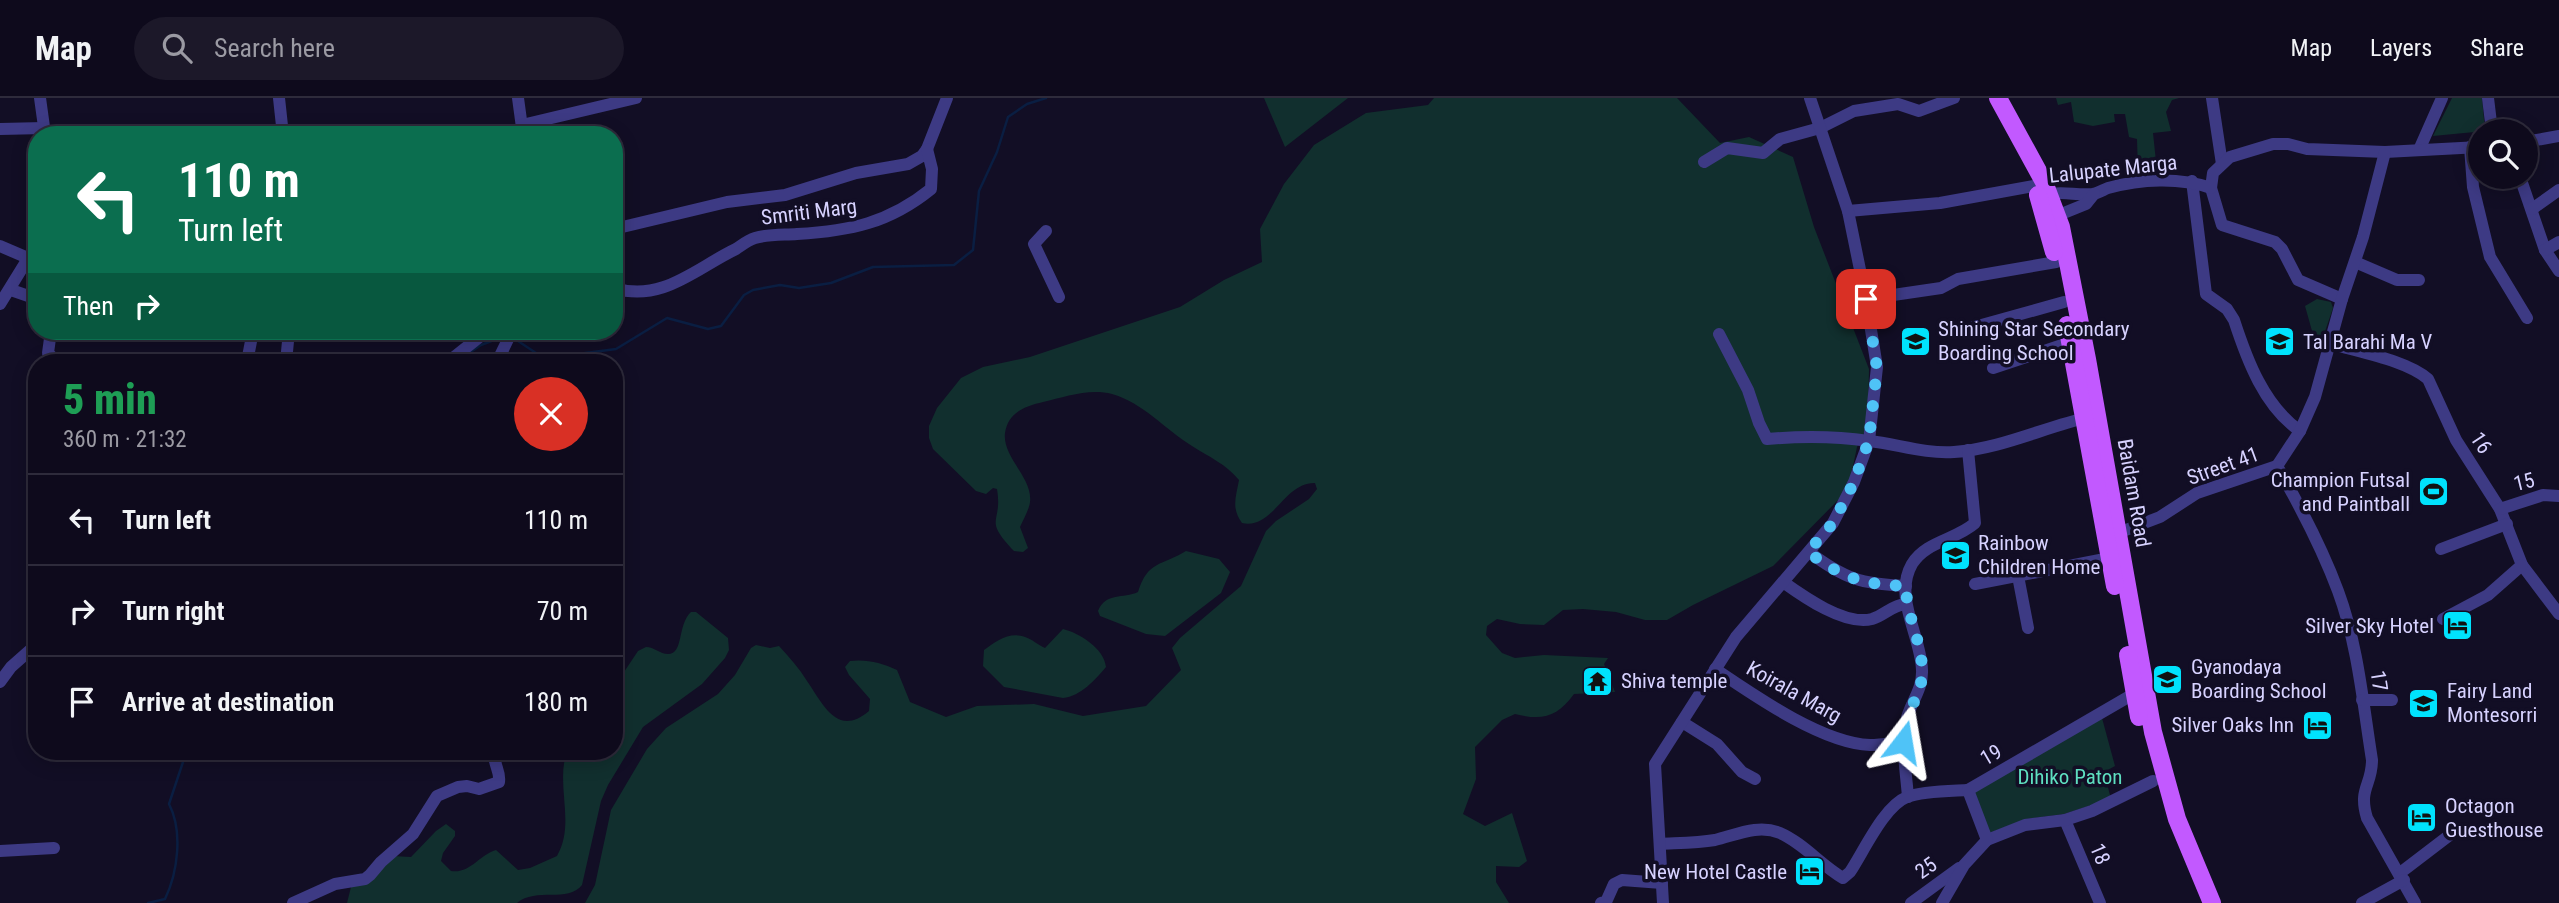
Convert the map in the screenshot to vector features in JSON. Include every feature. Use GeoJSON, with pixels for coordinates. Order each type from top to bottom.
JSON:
{"type":"FeatureCollection","features":[{"type":"Feature","properties":{"kind":"main road","name":"Baidam Road"},"geometry":{"type":"LineString","coordinates":[[1985,98],[2040,192]]}},
{"type":"Feature","properties":{"kind":"main road","name":"Baidam Road"},"geometry":{"type":"LineString","coordinates":[[1998,98],[2052,218],[2140,690],[2153,781],[2178,855],[2199,903]]}},
{"type":"Feature","properties":{"kind":"main road","name":"Baidam Road"},"geometry":{"type":"LineString","coordinates":[[2052,218],[2056,261],[2071,342],[2091,417]]}},
{"type":"Feature","properties":{"kind":"main road","name":"Baidam Road"},"geometry":{"type":"LineString","coordinates":[[2112,535],[2110,558],[2140,690],[2177,819],[2212,903]]}},
{"type":"Feature","properties":{"kind":"street"},"geometry":{"type":"LineString","coordinates":[[40,98],[44,126]]}},
{"type":"Feature","properties":{"kind":"street"},"geometry":{"type":"LineString","coordinates":[[279,98],[282,126]]}},
{"type":"Feature","properties":{"kind":"street"},"geometry":{"type":"LineString","coordinates":[[518,98],[522,126]]}},
{"type":"Feature","properties":{"kind":"street"},"geometry":{"type":"LineString","coordinates":[[536,126],[636,98]]}},
{"type":"Feature","properties":{"kind":"street"},"geometry":{"type":"LineString","coordinates":[[623,227],[727,202],[785,195],[856,173],[908,164],[922,156],[927,149],[947,98]]}},
{"type":"Feature","properties":{"kind":"street"},"geometry":{"type":"LineString","coordinates":[[1662,903],[1655,764],[1736,637],[1833,523],[1854,482],[1869,440],[1877,368],[1866,299],[1848,211],[1810,98]]}},
{"type":"Feature","properties":{"kind":"street"},"geometry":{"type":"LineString","coordinates":[[1704,162],[1727,148],[1763,153],[1780,139],[1820,128],[1854,111],[1898,104],[1919,111],[1954,98]]}},
{"type":"Feature","properties":{"kind":"street"},"geometry":{"type":"LineString","coordinates":[[2212,98],[2222,164]]}},
{"type":"Feature","properties":{"kind":"street"},"geometry":{"type":"LineString","coordinates":[[2419,150],[2442,98]]}},
{"type":"Feature","properties":{"kind":"street"},"geometry":{"type":"LineString","coordinates":[[2487,98],[2490,119]]}},
{"type":"Feature","properties":{"kind":"street"},"geometry":{"type":"LineString","coordinates":[[0,129],[28,130]]}},
{"type":"Feature","properties":{"kind":"street"},"geometry":{"type":"LineString","coordinates":[[2538,140],[2559,136]]}},
{"type":"Feature","properties":{"kind":"street"},"geometry":{"type":"LineString","coordinates":[[2342,299],[2298,281],[2282,249],[2275,242],[2222,225],[2211,188],[2213,173],[2230,157],[2273,144],[2288,144],[2307,149],[2385,152],[2468,147]]}},
{"type":"Feature","properties":{"kind":"street","name":"Smriti Marg"},"geometry":{"type":"LineString","coordinates":[[623,291],[653,292],[674,285],[722,254],[754,238],[849,228],[876,222],[909,208],[930,189],[932,169],[927,149]]}},
{"type":"Feature","properties":{"kind":"street"},"geometry":{"type":"LineString","coordinates":[[2277,466],[2300,431],[2315,397],[2385,152]]}},
{"type":"Feature","properties":{"kind":"street"},"geometry":{"type":"LineString","coordinates":[[2211,188],[2192,181],[2206,294],[2227,309],[2263,391],[2288,422],[2300,431]]}},
{"type":"Feature","properties":{"kind":"street","name":"Lalupate Marga"},"geometry":{"type":"LineString","coordinates":[[1848,211],[2040,192],[2094,194],[2107,188],[2134,183],[2192,181]]}},
{"type":"Feature","properties":{"kind":"street"},"geometry":{"type":"LineString","coordinates":[[2473,189],[2490,257],[2527,318]]}},
{"type":"Feature","properties":{"kind":"street"},"geometry":{"type":"LineString","coordinates":[[2524,189],[2545,250],[2559,271]]}},
{"type":"Feature","properties":{"kind":"street"},"geometry":{"type":"LineString","coordinates":[[2532,209],[2559,190]]}},
{"type":"Feature","properties":{"kind":"street"},"geometry":{"type":"LineString","coordinates":[[2052,218],[2085,204],[2094,194]]}},
{"type":"Feature","properties":{"kind":"street"},"geometry":{"type":"LineString","coordinates":[[1046,231],[1034,244],[1059,297]]}},
{"type":"Feature","properties":{"kind":"street"},"geometry":{"type":"LineString","coordinates":[[2545,250],[2559,242]]}},
{"type":"Feature","properties":{"kind":"street"},"geometry":{"type":"LineString","coordinates":[[0,246],[28,258],[0,304]]}},
{"type":"Feature","properties":{"kind":"street"},"geometry":{"type":"LineString","coordinates":[[1866,299],[1941,288],[1958,279],[2056,261]]}},
{"type":"Feature","properties":{"kind":"street"},"geometry":{"type":"LineString","coordinates":[[2355,262],[2397,281],[2419,280]]}},
{"type":"Feature","properties":{"kind":"street"},"geometry":{"type":"LineString","coordinates":[[10,290],[28,296]]}},
{"type":"Feature","properties":{"kind":"street"},"geometry":{"type":"LineString","coordinates":[[1961,331],[2064,302]]}},
{"type":"Feature","properties":{"kind":"street"},"geometry":{"type":"LineString","coordinates":[[1719,334],[1748,390],[1767,439],[1822,437],[1869,440],[1930,452],[1968,450],[2091,417]]}},
{"type":"Feature","properties":{"kind":"street"},"geometry":{"type":"LineString","coordinates":[[458,354],[475,340]]}},
{"type":"Feature","properties":{"kind":"street"},"geometry":{"type":"LineString","coordinates":[[1993,368],[2071,342]]}},
{"type":"Feature","properties":{"kind":"street","name":"16"},"geometry":{"type":"LineString","coordinates":[[2329,343],[2396,363],[2421,373],[2428,379],[2456,440],[2500,509],[2522,565],[2559,614]]}},
{"type":"Feature","properties":{"kind":"street"},"geometry":{"type":"LineString","coordinates":[[1908,797],[1903,742],[1907,719],[1919,691],[1922,673],[1921,656],[1906,604],[1906,586],[1912,565],[1922,553],[1975,523],[1968,450]]}},
{"type":"Feature","properties":{"kind":"street","name":"Street 41"},"geometry":{"type":"LineString","coordinates":[[2112,535],[2160,517],[2197,493],[2277,466]]}},
{"type":"Feature","properties":{"kind":"street","name":"17"},"geometry":{"type":"LineString","coordinates":[[2277,466],[2310,527],[2338,591],[2352,641],[2372,760],[2362,802],[2367,818],[2415,903]]}},
{"type":"Feature","properties":{"kind":"street","name":"15"},"geometry":{"type":"LineString","coordinates":[[2500,509],[2543,495],[2559,496]]}},
{"type":"Feature","properties":{"kind":"street"},"geometry":{"type":"LineString","coordinates":[[2441,549],[2507,524]]}},
{"type":"Feature","properties":{"kind":"street"},"geometry":{"type":"LineString","coordinates":[[1808,552],[1835,571],[1856,580],[1906,586]]}},
{"type":"Feature","properties":{"kind":"street"},"geometry":{"type":"LineString","coordinates":[[1975,584],[2110,558]]}},
{"type":"Feature","properties":{"kind":"street"},"geometry":{"type":"LineString","coordinates":[[2443,619],[2488,595],[2522,565]]}},
{"type":"Feature","properties":{"kind":"street"},"geometry":{"type":"LineString","coordinates":[[2018,576],[2028,628]]}},
{"type":"Feature","properties":{"kind":"street"},"geometry":{"type":"LineString","coordinates":[[1783,582],[1835,613],[1861,619],[1869,620],[1894,605],[1906,604]]}},
{"type":"Feature","properties":{"kind":"street"},"geometry":{"type":"LineString","coordinates":[[0,682],[28,652]]}},
{"type":"Feature","properties":{"kind":"street","name":"Koirala Marg"},"geometry":{"type":"LineString","coordinates":[[1715,669],[1744,690],[1830,736],[1872,745],[1903,742]]}},
{"type":"Feature","properties":{"kind":"street","name":"19"},"geometry":{"type":"LineString","coordinates":[[1987,840],[1968,790],[2140,690]]}},
{"type":"Feature","properties":{"kind":"street"},"geometry":{"type":"LineString","coordinates":[[2362,700],[2392,699]]}},
{"type":"Feature","properties":{"kind":"street"},"geometry":{"type":"LineString","coordinates":[[1682,722],[1717,744],[1742,772],[1755,779]]}},
{"type":"Feature","properties":{"kind":"street"},"geometry":{"type":"LineString","coordinates":[[293,903],[335,884],[365,879],[413,834],[437,796],[458,787],[479,789],[499,782],[500,776],[494,760]]}},
{"type":"Feature","properties":{"kind":"street"},"geometry":{"type":"LineString","coordinates":[[1942,903],[1964,865],[1987,840],[2025,825],[2065,820],[2092,811],[2153,781]]}},
{"type":"Feature","properties":{"kind":"street"},"geometry":{"type":"LineString","coordinates":[[1660,844],[1691,843],[1752,830],[1767,830],[1781,834],[1843,877],[1850,872],[1889,811],[1908,797],[1968,790]]}},
{"type":"Feature","properties":{"kind":"street","name":"18"},"geometry":{"type":"LineString","coordinates":[[2065,820],[2100,903]]}},
{"type":"Feature","properties":{"kind":"street"},"geometry":{"type":"LineString","coordinates":[[2362,903],[2402,877],[2455,831]]}},
{"type":"Feature","properties":{"kind":"street"},"geometry":{"type":"LineString","coordinates":[[0,851],[54,848]]}},
{"type":"Feature","properties":{"kind":"street","name":"25"},"geometry":{"type":"LineString","coordinates":[[1911,903],[1964,865]]}},
{"type":"Feature","properties":{"kind":"street"},"geometry":{"type":"LineString","coordinates":[[1601,903],[1606,902],[1614,884],[1622,880],[1662,883]]}},
{"type":"Feature","properties":{"kind":"green space"},"geometry":{"type":"Polygon","coordinates":[[[1264,98],[1348,98],[1285,147],[1264,98]]]}},
{"type":"Feature","properties":{"kind":"green space"},"geometry":{"type":"Polygon","coordinates":[[[1434,98],[1677,98],[1720,143],[1749,137],[1793,157],[1814,227],[1869,369],[1868,424],[1857,447],[1848,490],[1773,566],[1667,620],[1645,620],[1616,612],[1583,609],[1563,610],[1544,625],[1497,619],[1487,626],[1486,635],[1502,653],[1515,658],[1544,655],[1608,658],[1604,664],[1615,692],[1574,694],[1562,708],[1541,717],[1515,714],[1502,720],[1475,747],[1476,779],[1463,814],[1485,826],[1512,813],[1527,861],[1519,867],[1496,866],[1496,882],[1509,903],[585,903],[595,885],[611,810],[647,749],[666,728],[718,694],[735,675],[751,648],[756,645],[770,648],[779,646],[801,672],[825,708],[832,715],[848,721],[869,711],[870,699],[849,675],[845,667],[850,661],[874,662],[897,670],[910,702],[946,717],[977,706],[1034,704],[1083,716],[1146,706],[1181,670],[1172,648],[1241,586],[1266,531],[1309,499],[1317,489],[1315,483],[1295,490],[1262,520],[1242,523],[1235,507],[1239,480],[1223,465],[1123,398],[1103,392],[1068,396],[1024,408],[1014,415],[1007,426],[1005,442],[1008,451],[1030,493],[1030,502],[1020,527],[1028,548],[1023,552],[1014,551],[996,526],[997,489],[993,488],[986,494],[976,491],[933,449],[929,426],[937,408],[961,378],[983,367],[1030,357],[1180,307],[1224,280],[1262,262],[1260,229],[1284,184],[1314,145],[1366,113],[1428,105],[1434,98]]]}},
{"type":"Feature","properties":{"kind":"green space"},"geometry":{"type":"Polygon","coordinates":[[[2056,98],[2179,98],[2172,100],[2166,112],[2171,131],[2153,133],[2157,171],[2138,171],[2137,139],[2129,137],[2125,114],[2114,114],[2115,122],[2093,126],[2074,122],[2071,102],[2058,105],[2056,98]]]}},
{"type":"Feature","properties":{"kind":"green space"},"geometry":{"type":"Polygon","coordinates":[[[2452,98],[2482,98],[2484,119],[2468,119],[2468,133],[2433,136],[2452,98]]]}},
{"type":"Feature","properties":{"kind":"green space"},"geometry":{"type":"Polygon","coordinates":[[[2317,299],[2331,302],[2333,308],[2318,352],[2305,306],[2317,299]]]}},
{"type":"Feature","properties":{"kind":"green space"},"geometry":{"type":"Polygon","coordinates":[[[1186,551],[1219,559],[1230,572],[1221,593],[1165,636],[1146,634],[1100,616],[1098,611],[1106,601],[1138,592],[1151,569],[1186,551]]]}},
{"type":"Feature","properties":{"kind":"green space"},"geometry":{"type":"Polygon","coordinates":[[[691,612],[696,612],[728,638],[729,650],[702,684],[643,727],[601,801],[582,885],[569,893],[533,896],[517,903],[347,903],[351,887],[392,856],[411,857],[446,824],[455,831],[455,836],[443,853],[441,861],[451,871],[464,870],[496,850],[518,870],[530,868],[557,856],[565,831],[565,760],[623,760],[623,674],[638,651],[646,647],[665,654],[673,653],[679,644],[691,612]]]}},
{"type":"Feature","properties":{"kind":"green space"},"geometry":{"type":"Polygon","coordinates":[[[1063,629],[1090,642],[1101,654],[1106,667],[1082,691],[1070,697],[1004,687],[983,666],[984,650],[1003,638],[1019,635],[1045,648],[1063,629]]]}},
{"type":"Feature","properties":{"kind":"green space","name":"Dihiko Paton"},"geometry":{"type":"Polygon","coordinates":[[[2102,718],[2115,766],[2104,772],[2111,799],[2064,814],[2027,819],[1989,833],[1973,790],[2102,718]]]}},
{"type":"Feature","properties":{"kind":"waterway"},"geometry":{"type":"LineString","coordinates":[[578,354],[616,349],[667,318],[708,329],[721,326],[744,295],[753,290],[780,285],[799,288],[831,283],[873,267],[954,265],[973,250],[979,191],[997,152],[1008,117],[1027,104],[1046,98]]}},
{"type":"Feature","properties":{"kind":"waterway"},"geometry":{"type":"LineString","coordinates":[[469,353],[494,340]]}},
{"type":"Feature","properties":{"kind":"waterway"},"geometry":{"type":"LineString","coordinates":[[518,341],[541,354]]}},
{"type":"Feature","properties":{"kind":"waterway"},"geometry":{"type":"LineString","coordinates":[[148,903],[165,899],[173,877],[177,839],[169,804],[183,760]]}},
{"type":"Feature","properties":{"kind":"place","name":"Shining Star Secondary Boarding School"},"geometry":{"type":"Point","coordinates":[1915,341]}},
{"type":"Feature","properties":{"kind":"place","name":"Tal Barahi Ma V"},"geometry":{"type":"Point","coordinates":[2280,342]}},
{"type":"Feature","properties":{"kind":"place","name":"Champion Futsal and Paintball"},"geometry":{"type":"Point","coordinates":[2433,492]}},
{"type":"Feature","properties":{"kind":"place","name":"Rainbow Children Home"},"geometry":{"type":"Point","coordinates":[1955,555]}},
{"type":"Feature","properties":{"kind":"place","name":"Silver Sky Hotel"},"geometry":{"type":"Point","coordinates":[2457,626]}},
{"type":"Feature","properties":{"kind":"place","name":"Gyanodaya Boarding School"},"geometry":{"type":"Point","coordinates":[2168,679]}},
{"type":"Feature","properties":{"kind":"place","name":"Shiva temple"},"geometry":{"type":"Point","coordinates":[1598,681]}},
{"type":"Feature","properties":{"kind":"place","name":"Fairy Land Montesorri"},"geometry":{"type":"Point","coordinates":[2424,703]}},
{"type":"Feature","properties":{"kind":"place","name":"Silver Oaks Inn"},"geometry":{"type":"Point","coordinates":[2317,725]}},
{"type":"Feature","properties":{"kind":"place","name":"Octagon Guesthouse"},"geometry":{"type":"Point","coordinates":[2422,818]}},
{"type":"Feature","properties":{"kind":"place","name":"New Hotel Castle"},"geometry":{"type":"Point","coordinates":[1810,872]}},
{"type":"Feature","properties":{"kind":"route"},"geometry":{"type":"LineString","coordinates":[[1866,299],[1877,368],[1869,440],[1854,482],[1833,523],[1808,552],[1835,571],[1856,580],[1906,586],[1906,604],[1921,656],[1922,673],[1919,691],[1907,719],[1903,742]]}}]}
